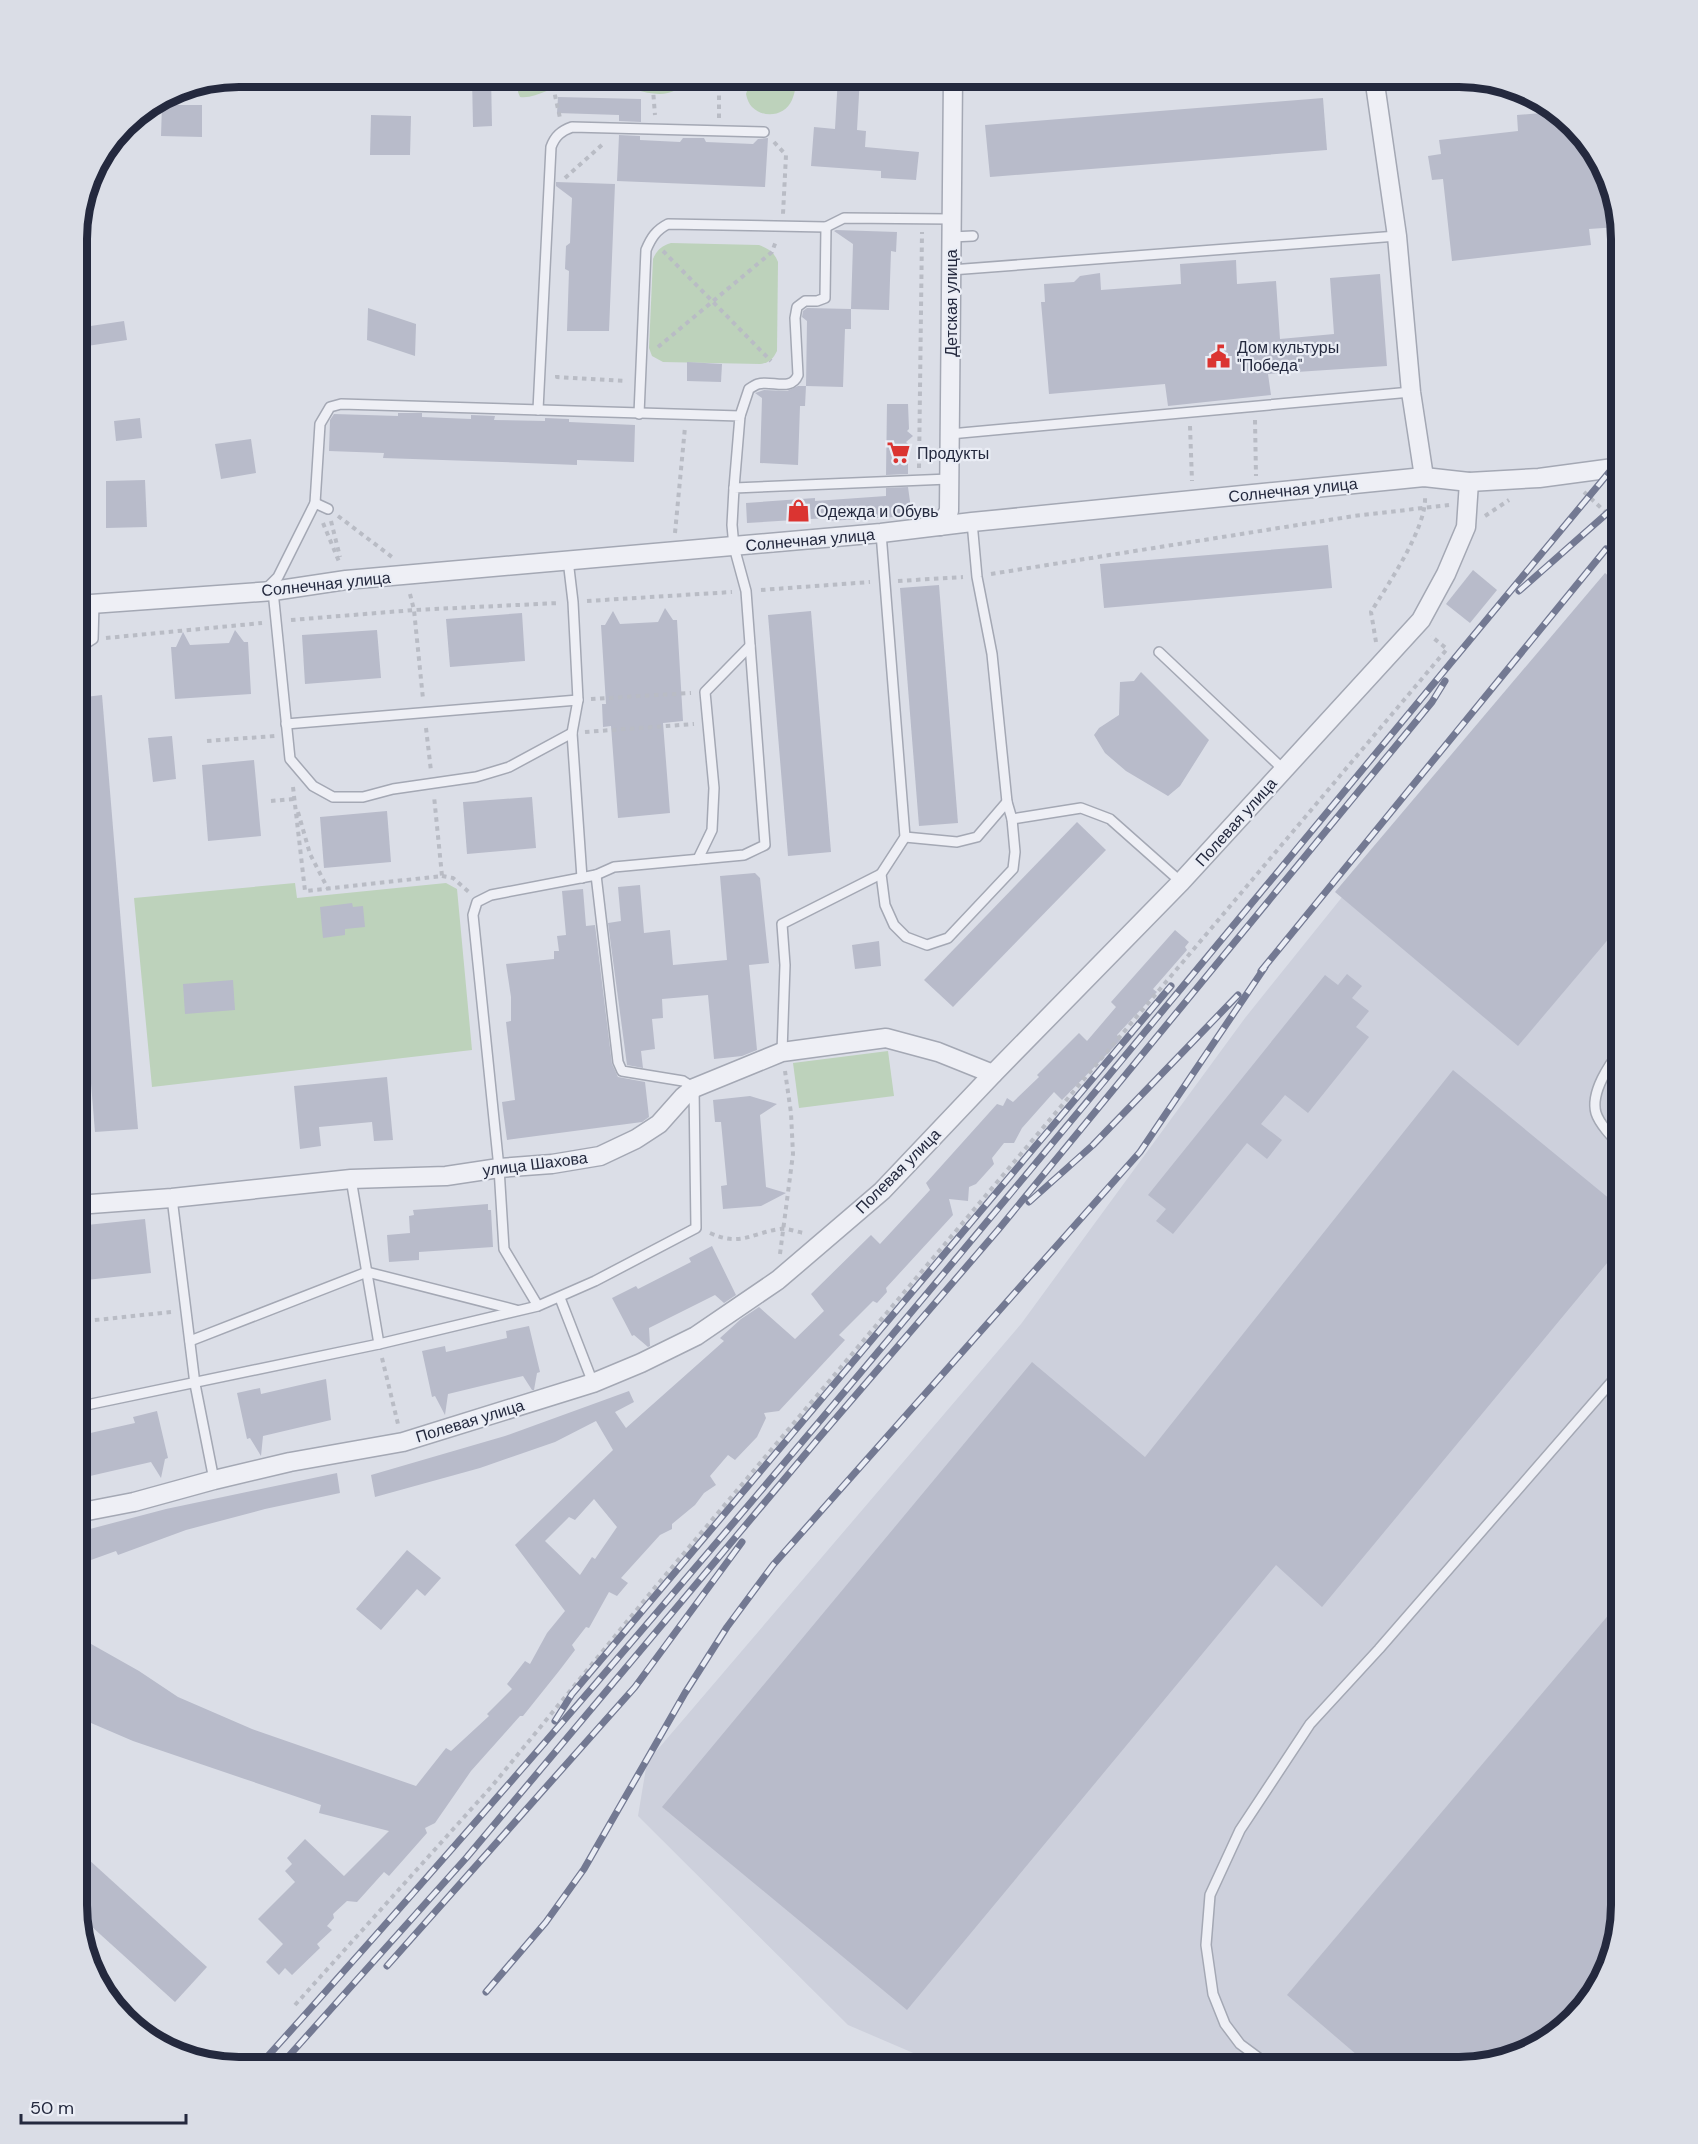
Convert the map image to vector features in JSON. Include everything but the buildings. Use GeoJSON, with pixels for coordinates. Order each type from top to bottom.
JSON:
{"type":"FeatureCollection","features":[{"type":"Feature","properties":{"kind":"street","name":"Детская улица"},"geometry":{"type":"LineString","coordinates":[[940,526],[949,511],[953,87]]}},
{"type":"Feature","properties":{"kind":"street"},"geometry":{"type":"LineString","coordinates":[[1375,87],[1397,236],[1411,392],[1424,477]]}},
{"type":"Feature","properties":{"kind":"street","name":"Солнечная улица"},"geometry":{"type":"LineString","coordinates":[[87,605],[268,591],[346,580],[881,533],[1424,477],[1469,482],[1539,478],[1611,468]]}},
{"type":"Feature","properties":{"kind":"street","name":"Полевая улица"},"geometry":{"type":"LineString","coordinates":[[87,1511],[134,1502],[290,1462],[403,1442],[593,1383],[696,1336],[778,1280],[882,1191],[1181,882],[1421,620],[1446,574],[1466,527],[1469,482]]}},
{"type":"Feature","properties":{"kind":"street","name":"улица Шахова"},"geometry":{"type":"LineString","coordinates":[[87,1204],[172,1198],[351,1179],[446,1176],[600,1156],[636,1139],[659,1124],[694,1088],[782,1052],[886,1038],[938,1052],[993,1074]]}},
{"type":"Feature","properties":{"kind":"lane"},"geometry":{"type":"LineString","coordinates":[[538,410],[547,204],[551,147],[555,138],[563,130],[572,127],[718,130],[767,135]]}},
{"type":"Feature","properties":{"kind":"lane"},"geometry":{"type":"LineString","coordinates":[[639,414],[646,250],[658,229],[668,224],[826,227],[844,218],[951,228],[973,236]]}},
{"type":"Feature","properties":{"kind":"lane"},"geometry":{"type":"LineString","coordinates":[[538,1306],[504,1249],[499,1168],[472,915],[477,902],[491,895],[596,875],[614,867],[744,855],[765,845],[746,591],[734,547],[732,525],[740,417],[749,388],[759,384],[795,382],[798,375],[795,318],[797,307],[805,301],[825,298],[826,227]]}},
{"type":"Feature","properties":{"kind":"lane"},"geometry":{"type":"LineString","coordinates":[[951,270],[1397,236]]}},
{"type":"Feature","properties":{"kind":"lane"},"geometry":{"type":"LineString","coordinates":[[950,434],[1411,392]]}},
{"type":"Feature","properties":{"kind":"lane"},"geometry":{"type":"LineString","coordinates":[[572,733],[509,767],[476,777],[393,789],[363,797],[333,797],[313,786],[290,759],[276,622],[268,591],[278,577],[315,503],[320,424],[330,407],[341,404],[740,417]]}},
{"type":"Feature","properties":{"kind":"lane"},"geometry":{"type":"LineString","coordinates":[[734,488],[949,479]]}},
{"type":"Feature","properties":{"kind":"lane"},"geometry":{"type":"LineString","coordinates":[[315,503],[328,509]]}},
{"type":"Feature","properties":{"kind":"lane"},"geometry":{"type":"LineString","coordinates":[[881,874],[885,905],[894,925],[906,938],[927,945],[948,938],[1013,870],[1015,852],[1012,819],[1007,802],[992,654],[977,577],[972,522]]}},
{"type":"Feature","properties":{"kind":"lane"},"geometry":{"type":"LineString","coordinates":[[782,1052],[785,965],[782,924],[881,874],[905,837],[881,533]]}},
{"type":"Feature","properties":{"kind":"lane"},"geometry":{"type":"LineString","coordinates":[[568,560],[573,602],[578,700],[572,733],[582,878]]}},
{"type":"Feature","properties":{"kind":"lane"},"geometry":{"type":"LineString","coordinates":[[87,614],[93,639],[87,643]]}},
{"type":"Feature","properties":{"kind":"lane"},"geometry":{"type":"LineString","coordinates":[[698,858],[712,830],[714,788],[706,723],[705,692],[750,646]]}},
{"type":"Feature","properties":{"kind":"lane"},"geometry":{"type":"LineString","coordinates":[[1159,652],[1284,770]]}},
{"type":"Feature","properties":{"kind":"lane"},"geometry":{"type":"LineString","coordinates":[[286,724],[578,700]]}},
{"type":"Feature","properties":{"kind":"lane"},"geometry":{"type":"LineString","coordinates":[[905,837],[957,842],[977,837],[1007,802]]}},
{"type":"Feature","properties":{"kind":"lane"},"geometry":{"type":"LineString","coordinates":[[1012,819],[1081,808],[1110,819],[1181,882]]}},
{"type":"Feature","properties":{"kind":"lane"},"geometry":{"type":"LineString","coordinates":[[87,1405],[379,1344],[538,1306],[560,1298],[696,1228],[694,1088],[683,1081],[622,1071],[618,1062],[596,875]]}},
{"type":"Feature","properties":{"kind":"lane"},"geometry":{"type":"LineString","coordinates":[[1611,1063],[1597,1090],[1596,1112],[1611,1137]]}},
{"type":"Feature","properties":{"kind":"lane"},"geometry":{"type":"LineString","coordinates":[[351,1179],[379,1344]]}},
{"type":"Feature","properties":{"kind":"lane"},"geometry":{"type":"LineString","coordinates":[[172,1198],[195,1384],[214,1480]]}},
{"type":"Feature","properties":{"kind":"lane"},"geometry":{"type":"LineString","coordinates":[[190,1341],[367,1272],[518,1311]]}},
{"type":"Feature","properties":{"kind":"lane"},"geometry":{"type":"LineString","coordinates":[[560,1298],[593,1383]]}},
{"type":"Feature","properties":{"kind":"lane"},"geometry":{"type":"LineString","coordinates":[[1258,2057],[1240,2044],[1225,2024],[1213,1994],[1206,1945],[1210,1895],[1240,1830],[1311,1724],[1611,1384]]}},
{"type":"Feature","properties":{"kind":"path"},"geometry":{"type":"LineString","coordinates":[[553,87],[556,108]]}},
{"type":"Feature","properties":{"kind":"path"},"geometry":{"type":"LineString","coordinates":[[653,87],[657,129]]}},
{"type":"Feature","properties":{"kind":"path"},"geometry":{"type":"LineString","coordinates":[[718,130],[719,87]]}},
{"type":"Feature","properties":{"kind":"path"},"geometry":{"type":"LineString","coordinates":[[557,366],[557,377],[636,381],[637,364],[772,252],[782,227],[786,156],[767,135]]}},
{"type":"Feature","properties":{"kind":"path"},"geometry":{"type":"LineString","coordinates":[[547,204],[560,182],[608,140]]}},
{"type":"Feature","properties":{"kind":"path"},"geometry":{"type":"LineString","coordinates":[[919,481],[922,224]]}},
{"type":"Feature","properties":{"kind":"path"},"geometry":{"type":"LineString","coordinates":[[660,248],[771,361]]}},
{"type":"Feature","properties":{"kind":"path"},"geometry":{"type":"LineString","coordinates":[[1254,406],[1256,477]]}},
{"type":"Feature","properties":{"kind":"path"},"geometry":{"type":"LineString","coordinates":[[1189,413],[1192,485]]}},
{"type":"Feature","properties":{"kind":"path"},"geometry":{"type":"LineString","coordinates":[[672,552],[686,415]]}},
{"type":"Feature","properties":{"kind":"path"},"geometry":{"type":"LineString","coordinates":[[1581,489],[1611,516]]}},
{"type":"Feature","properties":{"kind":"path"},"geometry":{"type":"LineString","coordinates":[[1477,522],[1516,497]]}},
{"type":"Feature","properties":{"kind":"path"},"geometry":{"type":"LineString","coordinates":[[93,639],[414,610],[977,577],[1354,516],[1468,503]]}},
{"type":"Feature","properties":{"kind":"path"},"geometry":{"type":"LineString","coordinates":[[1378,651],[1371,612],[1407,552],[1426,507]]}},
{"type":"Feature","properties":{"kind":"path"},"geometry":{"type":"LineString","coordinates":[[328,509],[410,574],[442,876]]}},
{"type":"Feature","properties":{"kind":"path"},"geometry":{"type":"LineString","coordinates":[[328,509],[346,580]]}},
{"type":"Feature","properties":{"kind":"path"},"geometry":{"type":"LineString","coordinates":[[295,2005],[492,1786],[660,1582],[1447,649],[1425,631],[1421,620]]}},
{"type":"Feature","properties":{"kind":"path"},"geometry":{"type":"LineString","coordinates":[[578,700],[705,692]]}},
{"type":"Feature","properties":{"kind":"path"},"geometry":{"type":"LineString","coordinates":[[572,733],[706,723]]}},
{"type":"Feature","properties":{"kind":"path"},"geometry":{"type":"LineString","coordinates":[[207,741],[288,735]]}},
{"type":"Feature","properties":{"kind":"path"},"geometry":{"type":"LineString","coordinates":[[290,759],[305,891],[442,876],[453,878],[464,886],[477,902]]}},
{"type":"Feature","properties":{"kind":"path"},"geometry":{"type":"LineString","coordinates":[[271,801],[294,799]]}},
{"type":"Feature","properties":{"kind":"path"},"geometry":{"type":"LineString","coordinates":[[294,799],[310,854],[328,889]]}},
{"type":"Feature","properties":{"kind":"path"},"geometry":{"type":"LineString","coordinates":[[778,1280],[782,1229],[793,1154],[791,1113],[782,1052]]}},
{"type":"Feature","properties":{"kind":"path"},"geometry":{"type":"LineString","coordinates":[[696,1228],[726,1240],[747,1238],[782,1229],[829,1236]]}},
{"type":"Feature","properties":{"kind":"path"},"geometry":{"type":"LineString","coordinates":[[87,1321],[186,1311]]}},
{"type":"Feature","properties":{"kind":"path"},"geometry":{"type":"LineString","coordinates":[[379,1344],[403,1442]]}},
{"type":"Feature","properties":{"kind":"shaded area"},"geometry":{"type":"Polygon","coordinates":[[[1611,573],[1611,1905],[1610,1924],[1603,1954],[1585,1989],[1559,2019],[1535,2037],[1498,2052],[1478,2056],[923,2057],[848,2025],[638,1816],[647,1762],[1021,1324],[1245,1018],[1355,881],[1611,573]]]}},
{"type":"Feature","properties":{"kind":"green space"},"geometry":{"type":"Polygon","coordinates":[[[518,87],[557,87],[526,97],[520,97],[518,87]]]}},
{"type":"Feature","properties":{"kind":"green space"},"geometry":{"type":"Polygon","coordinates":[[[627,87],[679,87],[668,93],[644,92],[627,87]]]}},
{"type":"Feature","properties":{"kind":"green space"},"geometry":{"type":"Polygon","coordinates":[[[796,87],[789,105],[784,110],[768,114],[757,111],[748,101],[746,94],[748,88],[796,87]]]}},
{"type":"Feature","properties":{"kind":"green space"},"geometry":{"type":"Polygon","coordinates":[[[671,243],[759,245],[773,253],[778,262],[777,351],[770,360],[760,364],[663,362],[652,356],[649,348],[653,259],[660,249],[671,243]]]}},
{"type":"Feature","properties":{"kind":"green space"},"geometry":{"type":"Polygon","coordinates":[[[295,883],[297,898],[446,883],[457,889],[472,1050],[152,1087],[134,898],[295,883]]]}},
{"type":"Feature","properties":{"kind":"green space"},"geometry":{"type":"Polygon","coordinates":[[[888,1051],[894,1096],[799,1108],[793,1063],[888,1051]]]}},
{"type":"Feature","properties":{"kind":"railway"},"geometry":{"type":"LineString","coordinates":[[267,2057],[433,1870],[778,1471],[1611,470]]}},
{"type":"Feature","properties":{"kind":"railway"},"geometry":{"type":"LineString","coordinates":[[1519,591],[1611,510]]}},
{"type":"Feature","properties":{"kind":"railway"},"geometry":{"type":"LineString","coordinates":[[1261,971],[1606,549]]}},
{"type":"Feature","properties":{"kind":"railway"},"geometry":{"type":"LineString","coordinates":[[288,2057],[467,1857],[818,1439],[998,1230],[1432,702],[1445,681]]}},
{"type":"Feature","properties":{"kind":"railway"},"geometry":{"type":"LineString","coordinates":[[486,1992],[546,1922],[584,1869],[685,1693],[727,1627],[773,1565],[1140,1152],[1265,967]]}},
{"type":"Feature","properties":{"kind":"railway"},"geometry":{"type":"LineString","coordinates":[[555,1721],[572,1694],[1171,986]]}},
{"type":"Feature","properties":{"kind":"railway"},"geometry":{"type":"LineString","coordinates":[[1029,1202],[1093,1145],[1238,995]]}},
{"type":"Feature","properties":{"kind":"railway"},"geometry":{"type":"LineString","coordinates":[[387,1966],[635,1687],[742,1542]]}},
{"type":"Feature","properties":{"kind":"place","name":"Дом культуры \"Победа\""},"geometry":{"type":"Point","coordinates":[1219,356]}},
{"type":"Feature","properties":{"kind":"place","name":"Продукты"},"geometry":{"type":"Point","coordinates":[899,453]}},
{"type":"Feature","properties":{"kind":"place","name":"Одежда и Обувь"},"geometry":{"type":"Point","coordinates":[798,511]}}]}
